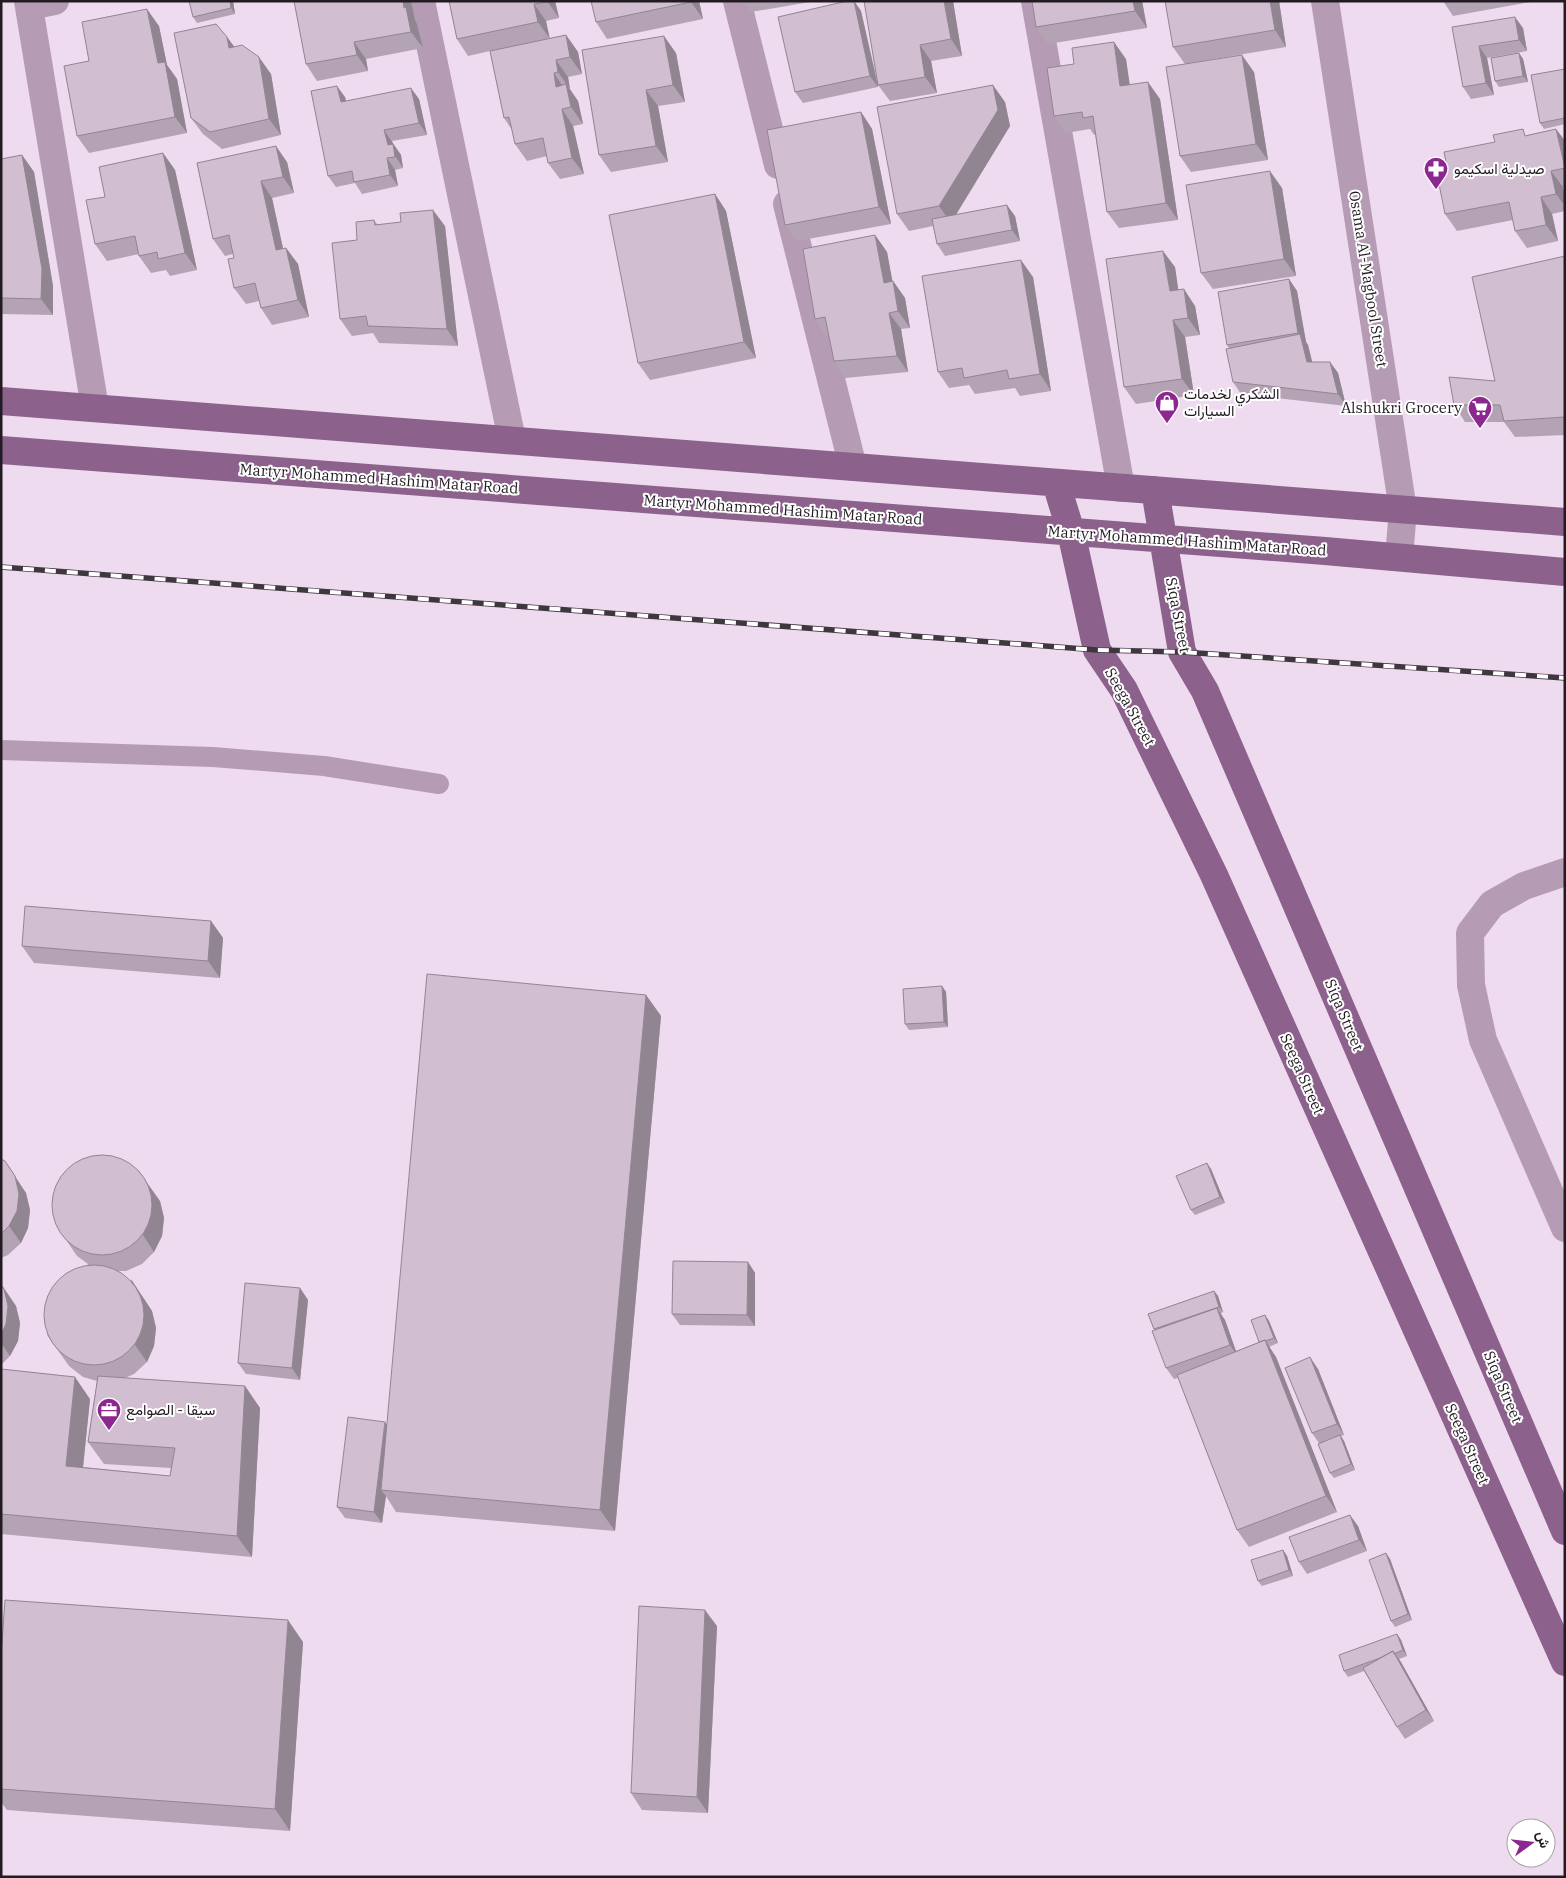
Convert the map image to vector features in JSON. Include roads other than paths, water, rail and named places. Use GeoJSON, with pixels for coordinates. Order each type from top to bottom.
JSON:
{"type":"FeatureCollection","features":[{"type":"Feature","properties":{"kind":"main road"},"geometry":{"type":"LineString","coordinates":[[1,401],[1565,522]]}},
{"type":"Feature","properties":{"kind":"main road","name":"Martyr Mohammed Hashim Matar Road"},"geometry":{"type":"LineString","coordinates":[[1,450],[1399,557],[1565,572]]}},
{"type":"Feature","properties":{"kind":"main road","name":"Seega Street"},"geometry":{"type":"LineString","coordinates":[[1056,483],[1071,532],[1097,650],[1124,690],[1214,874],[1565,1662]]}},
{"type":"Feature","properties":{"kind":"main road","name":"Siqa Street"},"geometry":{"type":"LineString","coordinates":[[1155,490],[1182,652],[1206,691],[1565,1531]]}},
{"type":"Feature","properties":{"kind":"street"},"geometry":{"type":"LineString","coordinates":[[421,1],[512,440]]}},
{"type":"Feature","properties":{"kind":"street"},"geometry":{"type":"LineString","coordinates":[[737,1],[853,467]]}},
{"type":"Feature","properties":{"kind":"street"},"geometry":{"type":"LineString","coordinates":[[1035,1],[1121,488]]}},
{"type":"Feature","properties":{"kind":"street","name":"Osama Al-Magbool Street"},"geometry":{"type":"LineString","coordinates":[[1325,1],[1403,510],[1399,557]]}},
{"type":"Feature","properties":{"kind":"street"},"geometry":{"type":"LineString","coordinates":[[37,3],[95,408]]}},
{"type":"Feature","properties":{"kind":"street"},"geometry":{"type":"LineString","coordinates":[[1565,872],[1524,886],[1492,904],[1470,933],[1471,985],[1483,1040],[1565,1228]]}},
{"type":"Feature","properties":{"kind":"lane"},"geometry":{"type":"LineString","coordinates":[[1,750],[214,757],[324,766],[439,784]]}},
{"type":"Feature","properties":{"kind":"railway"},"geometry":{"type":"LineString","coordinates":[[1,567],[1097,650],[1182,652],[1565,678]]}},
{"type":"Feature","properties":{"kind":"place","name":"صيدلية اسكيمو"},"geometry":{"type":"Point","coordinates":[1436,190]}},
{"type":"Feature","properties":{"kind":"place","name":"الشكري لخدمات السيارات"},"geometry":{"type":"Point","coordinates":[1167,424]}},
{"type":"Feature","properties":{"kind":"place","name":"Alshukri Grocery"},"geometry":{"type":"Point","coordinates":[1480,429]}},
{"type":"Feature","properties":{"kind":"place","name":"سيقا - الصوامع"},"geometry":{"type":"Point","coordinates":[109,1431]}}]}
